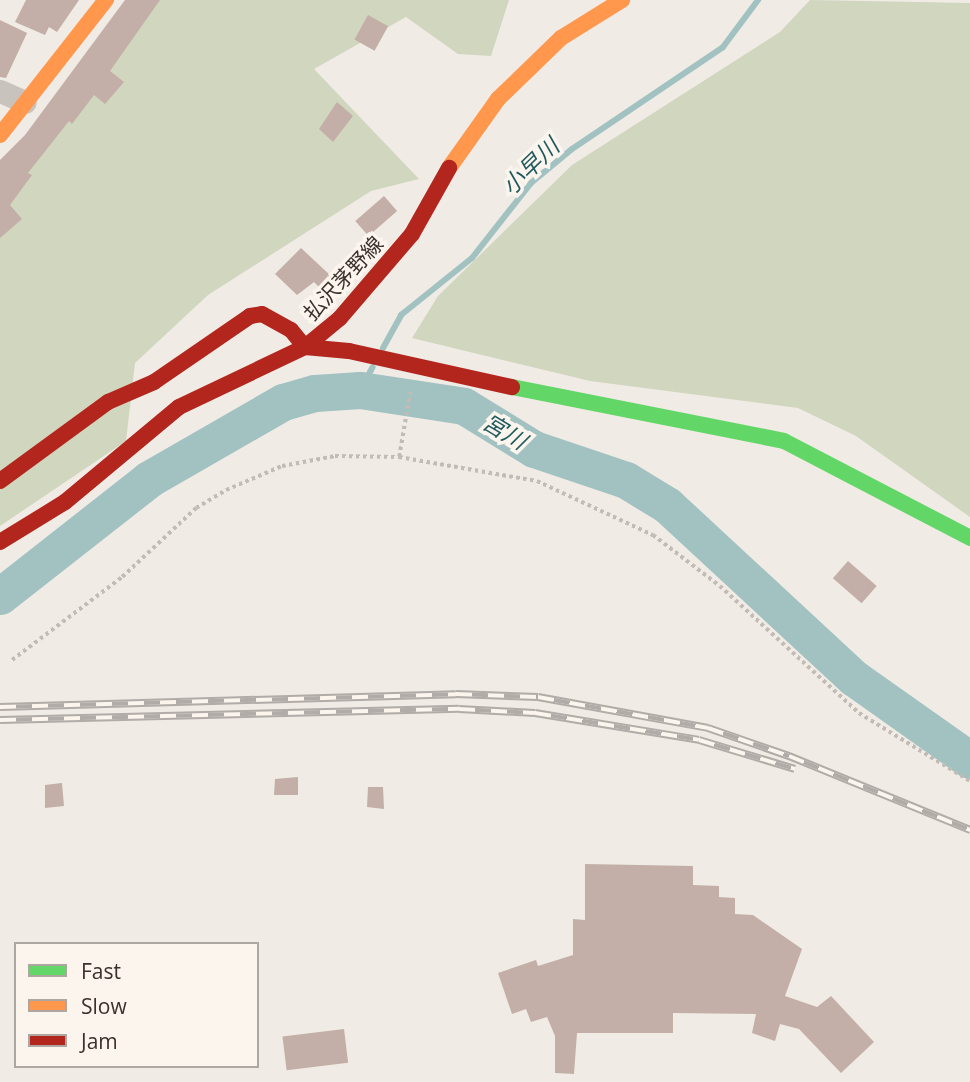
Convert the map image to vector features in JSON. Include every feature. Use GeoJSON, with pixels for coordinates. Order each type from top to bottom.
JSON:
{"type":"FeatureCollection","features":[{"type":"Feature","properties":{"kind":"street"},"geometry":{"type":"LineString","coordinates":[[0,135],[106,0]]}},
{"type":"Feature","properties":{"kind":"street","name":"払沢茅野線"},"geometry":{"type":"LineString","coordinates":[[0,542],[65,502],[179,407],[304,347],[340,318],[412,234],[455,157],[498,99],[561,38],[622,0]]}},
{"type":"Feature","properties":{"kind":"street"},"geometry":{"type":"LineString","coordinates":[[0,91],[25,102]]}},
{"type":"Feature","properties":{"kind":"street"},"geometry":{"type":"LineString","coordinates":[[0,481],[108,401],[154,382],[250,316],[262,314],[291,330],[304,347],[784,441],[970,538]]}},
{"type":"Feature","properties":{"kind":"path"},"geometry":{"type":"LineString","coordinates":[[398,457],[415,368]]}},
{"type":"Feature","properties":{"kind":"path"},"geometry":{"type":"LineString","coordinates":[[12,660],[122,577],[196,509],[226,490],[282,466],[335,456],[398,457],[537,481],[642,528],[720,586],[859,713],[970,781]]}},
{"type":"Feature","properties":{"kind":"green space"},"geometry":{"type":"Polygon","coordinates":[[[158,0],[509,0],[491,56],[458,54],[406,17],[314,69],[419,179],[371,191],[208,295],[135,363],[126,441],[0,526],[0,177],[158,0]]]}},
{"type":"Feature","properties":{"kind":"green space"},"geometry":{"type":"Polygon","coordinates":[[[810,0],[970,3],[970,517],[856,436],[798,408],[590,381],[412,338],[438,296],[572,165],[780,32],[810,0]]]}},
{"type":"Feature","properties":{"kind":"building"},"geometry":{"type":"Polygon","coordinates":[[[26,0],[79,0],[57,32],[49,27],[45,35],[15,22],[26,0]]]}},
{"type":"Feature","properties":{"kind":"building"},"geometry":{"type":"Polygon","coordinates":[[[125,0],[160,0],[110,71],[124,82],[105,104],[94,95],[72,124],[69,121],[28,173],[32,175],[10,205],[22,219],[0,238],[0,160],[25,135],[125,0]]]}},
{"type":"Feature","properties":{"kind":"building"},"geometry":{"type":"Polygon","coordinates":[[[368,15],[388,26],[375,51],[354,39],[368,15]]]}},
{"type":"Feature","properties":{"kind":"building"},"geometry":{"type":"Polygon","coordinates":[[[0,20],[27,33],[6,78],[0,77],[0,20]]]}},
{"type":"Feature","properties":{"kind":"building"},"geometry":{"type":"Polygon","coordinates":[[[337,102],[353,116],[333,142],[319,129],[337,102]]]}},
{"type":"Feature","properties":{"kind":"building"},"geometry":{"type":"Polygon","coordinates":[[[384,196],[397,211],[368,236],[355,221],[384,196]]]}},
{"type":"Feature","properties":{"kind":"building"},"geometry":{"type":"Polygon","coordinates":[[[301,248],[331,276],[320,288],[314,282],[297,295],[275,274],[301,248]]]}},
{"type":"Feature","properties":{"kind":"building"},"geometry":{"type":"Polygon","coordinates":[[[848,561],[877,586],[862,603],[833,578],[848,561]]]}},
{"type":"Feature","properties":{"kind":"building"},"geometry":{"type":"Polygon","coordinates":[[[298,777],[298,795],[274,795],[275,779],[298,777]]]}},
{"type":"Feature","properties":{"kind":"building"},"geometry":{"type":"Polygon","coordinates":[[[62,783],[64,806],[45,808],[45,785],[62,783]]]}},
{"type":"Feature","properties":{"kind":"building"},"geometry":{"type":"Polygon","coordinates":[[[368,787],[383,787],[384,809],[367,807],[368,787]]]}},
{"type":"Feature","properties":{"kind":"building"},"geometry":{"type":"Polygon","coordinates":[[[585,864],[693,866],[693,885],[719,886],[719,897],[735,898],[735,914],[753,915],[802,949],[785,996],[817,1007],[831,996],[874,1042],[841,1073],[799,1029],[780,1024],[775,1041],[752,1033],[756,1014],[673,1013],[673,1033],[577,1033],[574,1074],[555,1073],[555,1036],[547,1017],[531,1022],[526,1009],[512,1014],[498,973],[536,960],[538,966],[573,955],[573,919],[585,920],[585,864]]]}},
{"type":"Feature","properties":{"kind":"building"},"geometry":{"type":"Polygon","coordinates":[[[344,1029],[348,1063],[287,1070],[282,1037],[344,1029]]]}},
{"type":"Feature","properties":{"kind":"waterway","name":"小早川"},"geometry":{"type":"LineString","coordinates":[[383,348],[401,315],[472,258],[531,183],[572,149],[723,47],[758,0]]}},
{"type":"Feature","properties":{"kind":"waterway","name":"小早川"},"geometry":{"type":"LineString","coordinates":[[360,390],[373,367]]}},
{"type":"Feature","properties":{"kind":"waterway","name":"宮川"},"geometry":{"type":"LineString","coordinates":[[0,596],[149,479],[283,402],[315,393],[360,390],[464,406],[534,449],[626,480],[667,505],[854,678],[970,760]]}},
{"type":"Feature","properties":{"kind":"railway"},"geometry":{"type":"LineString","coordinates":[[0,707],[456,694],[538,697],[708,728],[789,756],[970,830]]}},
{"type":"Feature","properties":{"kind":"railway"},"geometry":{"type":"LineString","coordinates":[[0,720],[459,709],[535,713],[699,740],[795,769]]}},
{"type":"Feature","properties":{"kind":"traffic: fast"},"geometry":{"type":"LineString","coordinates":[[512,387],[784,441],[970,538]]}},
{"type":"Feature","properties":{"kind":"traffic: slow"},"geometry":{"type":"LineString","coordinates":[[0,135],[106,0]]}},
{"type":"Feature","properties":{"kind":"traffic: slow"},"geometry":{"type":"LineString","coordinates":[[449,168],[498,99],[561,38],[622,0]]}},
{"type":"Feature","properties":{"kind":"traffic: jam"},"geometry":{"type":"LineString","coordinates":[[0,542],[65,502],[179,407],[305,347],[340,318],[412,234],[449,168]]}},
{"type":"Feature","properties":{"kind":"traffic: jam"},"geometry":{"type":"LineString","coordinates":[[0,481],[108,402],[154,382],[250,316],[262,314],[291,330],[305,347],[349,351],[512,387]]}}]}
